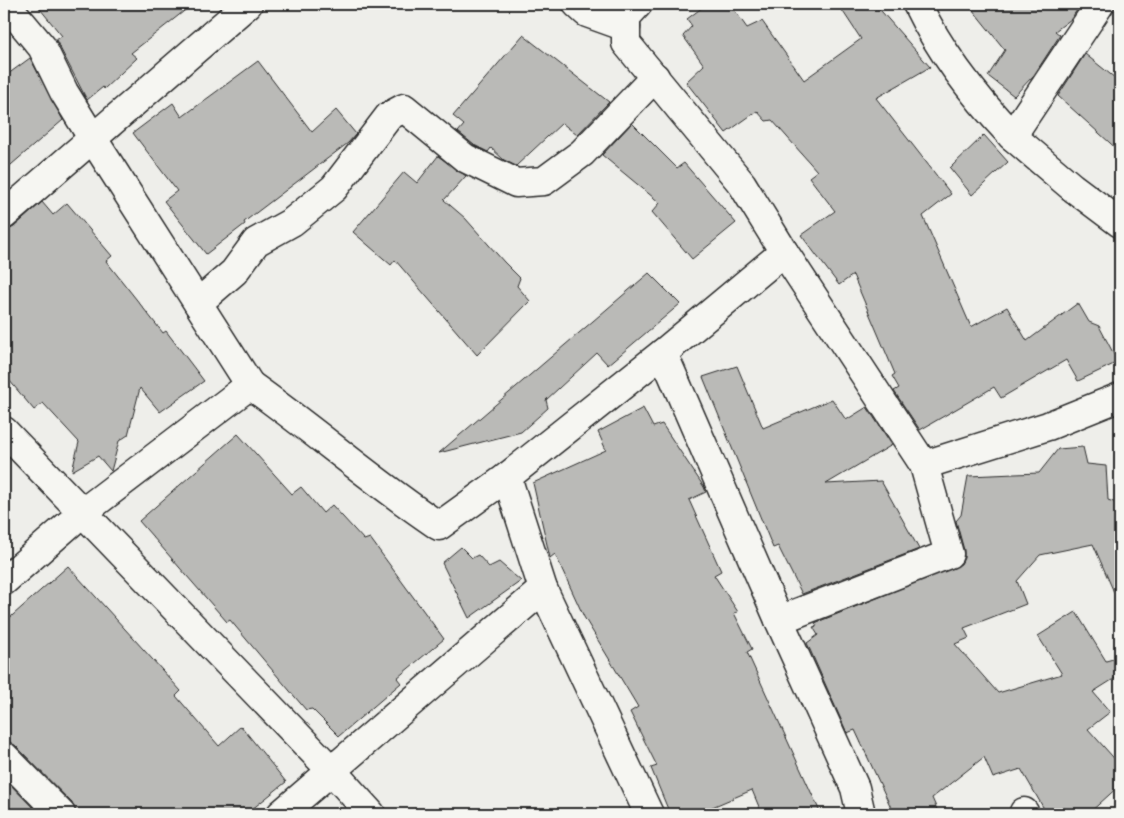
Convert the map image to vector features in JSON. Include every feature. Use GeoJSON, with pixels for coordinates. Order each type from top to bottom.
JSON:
{"type":"FeatureCollection","features":[{"type":"Feature","properties":{"kind":"street"},"geometry":{"type":"LineString","coordinates":[[6,4],[42,47],[64,92],[250,385],[304,423],[402,501],[439,526],[507,477],[663,353],[784,252]]}},
{"type":"Feature","properties":{"kind":"street"},"geometry":{"type":"LineString","coordinates":[[4,215],[248,4]]}},
{"type":"Feature","properties":{"kind":"street"},"geometry":{"type":"LineString","coordinates":[[577,4],[587,13],[632,16],[626,43],[742,184],[784,252],[924,465],[949,554],[779,620]]}},
{"type":"Feature","properties":{"kind":"street"},"geometry":{"type":"LineString","coordinates":[[917,4],[929,29],[983,105],[1012,136],[1072,187],[1120,223]]}},
{"type":"Feature","properties":{"kind":"street"},"geometry":{"type":"LineString","coordinates":[[1012,136],[1100,4]]}},
{"type":"Feature","properties":{"kind":"street"},"geometry":{"type":"LineString","coordinates":[[198,303],[234,272],[256,242],[292,222],[334,188],[389,116],[404,108],[465,158],[516,183],[544,181],[582,153],[655,78]]}},
{"type":"Feature","properties":{"kind":"street"},"geometry":{"type":"LineString","coordinates":[[663,353],[779,620],[855,788],[861,814]]}},
{"type":"Feature","properties":{"kind":"street"},"geometry":{"type":"LineString","coordinates":[[4,581],[82,513],[250,385]]}},
{"type":"Feature","properties":{"kind":"street"},"geometry":{"type":"LineString","coordinates":[[924,465],[1048,426],[1120,396]]}},
{"type":"Feature","properties":{"kind":"street"},"geometry":{"type":"LineString","coordinates":[[4,431],[331,770],[371,814]]}},
{"type":"Feature","properties":{"kind":"street"},"geometry":{"type":"LineString","coordinates":[[507,477],[543,589],[649,814]]}},
{"type":"Feature","properties":{"kind":"street"},"geometry":{"type":"LineString","coordinates":[[281,814],[543,589]]}},
{"type":"Feature","properties":{"kind":"street"},"geometry":{"type":"LineString","coordinates":[[4,756],[60,814]]}},
{"type":"Feature","properties":{"kind":"building"},"geometry":{"type":"Polygon","coordinates":[[[36,4],[193,4],[131,53],[137,58],[104,89],[103,87],[87,100],[56,40],[62,36],[36,4]]]}},
{"type":"Feature","properties":{"kind":"building"},"geometry":{"type":"Polygon","coordinates":[[[707,4],[730,4],[747,28],[762,21],[804,80],[861,39],[838,4],[875,4],[930,67],[876,98],[951,194],[923,216],[971,327],[1007,307],[1027,341],[1078,303],[1089,322],[1099,326],[1118,362],[1078,381],[1066,360],[1001,398],[994,387],[920,430],[894,391],[899,388],[892,376],[895,374],[853,275],[839,285],[801,235],[835,211],[809,177],[817,171],[772,120],[766,121],[757,111],[726,133],[686,82],[704,65],[683,36],[692,26],[687,19],[707,4]]]}},
{"type":"Feature","properties":{"kind":"building"},"geometry":{"type":"Polygon","coordinates":[[[968,4],[1081,4],[1071,19],[1055,31],[1060,35],[1034,75],[1014,96],[988,76],[1005,50],[968,4]]]}},
{"type":"Feature","properties":{"kind":"building"},"geometry":{"type":"Polygon","coordinates":[[[523,35],[609,102],[577,135],[562,123],[516,166],[504,160],[491,148],[488,152],[474,145],[458,132],[464,125],[453,116],[523,35]]]}},
{"type":"Feature","properties":{"kind":"building"},"geometry":{"type":"Polygon","coordinates":[[[1085,54],[1120,82],[1120,152],[1058,96],[1085,54]]]}},
{"type":"Feature","properties":{"kind":"building"},"geometry":{"type":"Polygon","coordinates":[[[30,58],[63,120],[4,171],[4,77],[30,58]]]}},
{"type":"Feature","properties":{"kind":"building"},"geometry":{"type":"Polygon","coordinates":[[[258,61],[312,132],[336,110],[356,134],[348,143],[244,222],[245,224],[206,254],[164,201],[177,191],[133,133],[173,103],[182,117],[258,61]]]}},
{"type":"Feature","properties":{"kind":"building"},"geometry":{"type":"Polygon","coordinates":[[[632,123],[677,168],[684,163],[736,223],[692,259],[652,212],[660,203],[602,155],[632,123]]]}},
{"type":"Feature","properties":{"kind":"building"},"geometry":{"type":"Polygon","coordinates":[[[984,135],[1008,162],[972,195],[950,168],[984,135]]]}},
{"type":"Feature","properties":{"kind":"building"},"geometry":{"type":"Polygon","coordinates":[[[438,156],[466,176],[444,200],[465,218],[520,278],[517,286],[530,301],[477,355],[395,260],[391,265],[353,232],[404,172],[417,183],[438,156]]]}},
{"type":"Feature","properties":{"kind":"building"},"geometry":{"type":"Polygon","coordinates":[[[42,202],[53,215],[67,203],[112,256],[106,261],[163,333],[166,331],[204,381],[160,412],[140,388],[128,435],[119,441],[111,471],[98,456],[72,471],[79,442],[43,403],[34,410],[4,374],[4,232],[14,227],[42,202]]]}},
{"type":"Feature","properties":{"kind":"building"},"geometry":{"type":"Polygon","coordinates":[[[649,273],[680,304],[608,365],[597,353],[546,400],[548,408],[521,432],[439,453],[649,273]]]}},
{"type":"Feature","properties":{"kind":"building"},"geometry":{"type":"Polygon","coordinates":[[[737,366],[763,428],[832,399],[846,420],[867,407],[892,445],[826,484],[881,481],[919,549],[802,594],[778,546],[773,548],[703,377],[737,366]]]}},
{"type":"Feature","properties":{"kind":"building"},"geometry":{"type":"Polygon","coordinates":[[[643,408],[653,427],[662,424],[704,487],[706,492],[689,500],[721,571],[714,575],[738,612],[734,613],[752,649],[747,652],[821,814],[762,814],[752,790],[696,814],[670,814],[651,768],[657,766],[630,712],[638,707],[584,617],[555,554],[550,558],[533,483],[606,450],[598,432],[643,408]]]}},
{"type":"Feature","properties":{"kind":"building"},"geometry":{"type":"Polygon","coordinates":[[[238,434],[292,494],[301,487],[323,513],[332,505],[364,540],[370,538],[444,639],[397,678],[401,683],[339,736],[312,709],[306,710],[230,620],[227,622],[139,521],[238,434]]]}},
{"type":"Feature","properties":{"kind":"building"},"geometry":{"type":"Polygon","coordinates":[[[1083,447],[1087,464],[1106,466],[1108,500],[1119,504],[1120,606],[1093,544],[1040,555],[1017,581],[1026,604],[964,628],[969,638],[955,644],[998,693],[1062,674],[1038,636],[1076,612],[1106,661],[1120,657],[1120,675],[1093,692],[1110,712],[1088,729],[1120,765],[1120,785],[1088,814],[1047,814],[1021,769],[993,778],[984,757],[932,798],[939,814],[894,814],[855,730],[847,733],[807,643],[818,635],[813,627],[817,626],[815,623],[961,564],[964,558],[964,550],[956,521],[961,515],[968,476],[1039,473],[1058,449],[1083,447]]]}},
{"type":"Feature","properties":{"kind":"building"},"geometry":{"type":"Polygon","coordinates":[[[461,547],[472,558],[478,555],[489,567],[499,562],[521,581],[469,618],[442,563],[461,547]]]}},
{"type":"Feature","properties":{"kind":"building"},"geometry":{"type":"Polygon","coordinates":[[[68,566],[181,691],[176,696],[219,746],[241,726],[286,782],[246,814],[76,814],[72,803],[15,745],[4,741],[4,623],[68,566]]]}},
{"type":"Feature","properties":{"kind":"building"},"geometry":{"type":"Polygon","coordinates":[[[4,778],[39,814],[4,814],[4,778]]]}}]}
